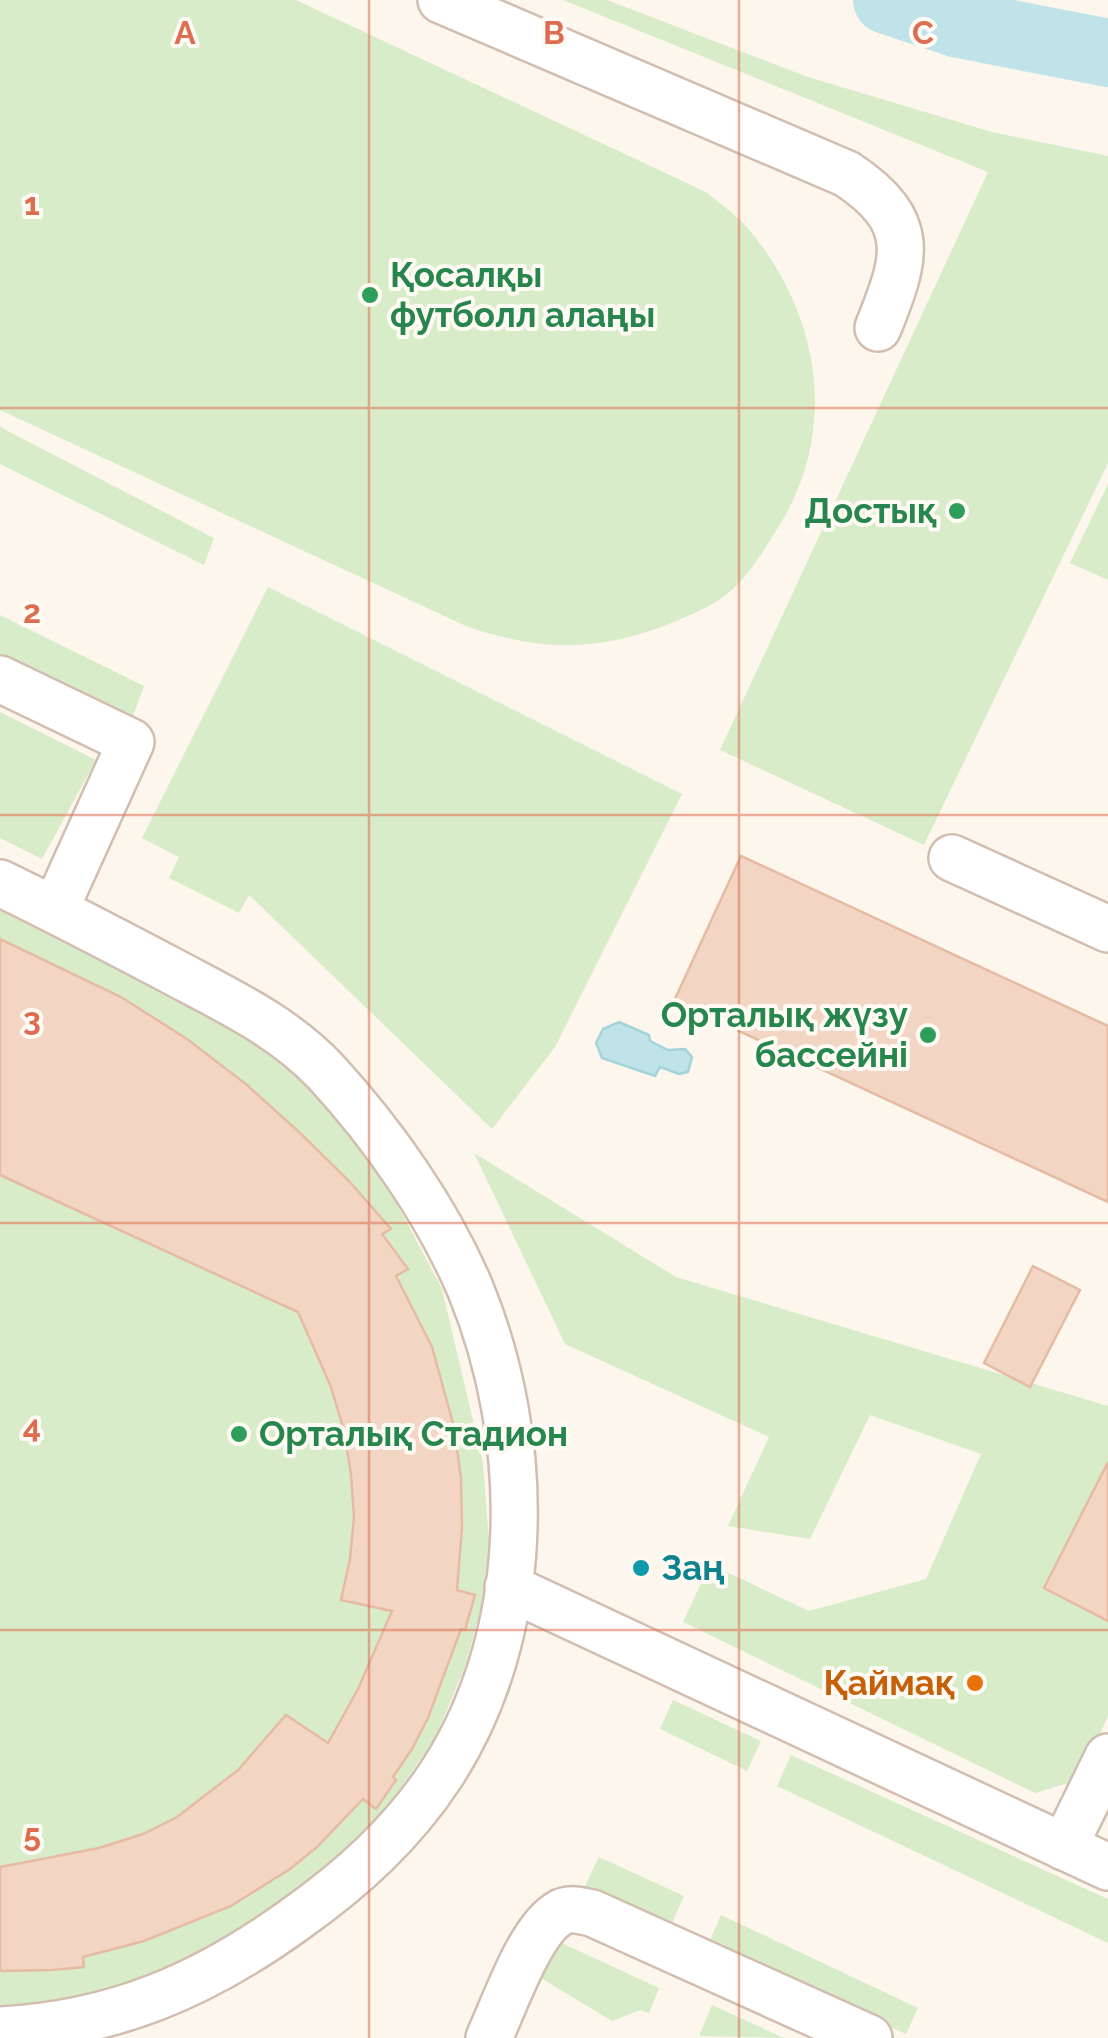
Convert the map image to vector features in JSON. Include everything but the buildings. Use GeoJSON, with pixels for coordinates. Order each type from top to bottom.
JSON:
{"type":"FeatureCollection","features":[{"type":"Feature","properties":{"kind":"lane"},"geometry":{"type":"LineString","coordinates":[[441,0],[847,174],[872,191],[900,237],[900,271],[878,328]]}},
{"type":"Feature","properties":{"kind":"lane"},"geometry":{"type":"LineString","coordinates":[[0,679],[131,742],[55,910]]}},
{"type":"Feature","properties":{"kind":"lane"},"geometry":{"type":"LineString","coordinates":[[952,858],[1108,929]]}},
{"type":"Feature","properties":{"kind":"lane"},"geometry":{"type":"LineString","coordinates":[[0,883],[276,1029],[324,1070],[406,1176],[446,1240],[469,1288],[501,1390],[513,1496],[506,1620],[484,1691],[460,1742],[416,1810],[383,1848],[340,1887],[236,1960],[138,2006],[92,2019],[0,2030]]}},
{"type":"Feature","properties":{"kind":"lane"},"geometry":{"type":"LineString","coordinates":[[508,1587],[1108,1867]]}},
{"type":"Feature","properties":{"kind":"lane"},"geometry":{"type":"LineString","coordinates":[[1064,1847],[1108,1757]]}},
{"type":"Feature","properties":{"kind":"lane"},"geometry":{"type":"LineString","coordinates":[[489,2038],[539,1934],[556,1914],[570,1909],[592,1913],[869,2038]]}},
{"type":"Feature","properties":{"kind":"green space","name":"Қосалқы футболл алаңы"},"geometry":{"type":"Polygon","coordinates":[[[0,0],[296,0],[706,192],[746,226],[775,266],[807,341],[814,380],[808,458],[795,497],[750,570],[713,604],[647,632],[571,645],[521,641],[468,627],[0,410],[0,0]]]}},
{"type":"Feature","properties":{"kind":"green space","name":"Достық"},"geometry":{"type":"Polygon","coordinates":[[[563,0],[607,0],[808,77],[992,132],[1108,156],[1108,463],[924,845],[720,750],[988,172],[563,0]]]}},
{"type":"Feature","properties":{"kind":"green space"},"geometry":{"type":"Polygon","coordinates":[[[0,427],[214,538],[204,565],[0,464],[0,427]]]}},
{"type":"Feature","properties":{"kind":"green space"},"geometry":{"type":"Polygon","coordinates":[[[1108,484],[1108,580],[1070,563],[1108,484]]]}},
{"type":"Feature","properties":{"kind":"green space"},"geometry":{"type":"Polygon","coordinates":[[[268,587],[682,794],[555,1047],[492,1129],[249,895],[239,913],[169,878],[179,857],[142,838],[268,587]]]}},
{"type":"Feature","properties":{"kind":"green space"},"geometry":{"type":"Polygon","coordinates":[[[0,615],[144,686],[132,719],[0,657],[0,615]]]}},
{"type":"Feature","properties":{"kind":"green space"},"geometry":{"type":"Polygon","coordinates":[[[0,712],[96,760],[42,859],[0,838],[0,712]]]}},
{"type":"Feature","properties":{"kind":"green space","name":"Орталық Стадион"},"geometry":{"type":"Polygon","coordinates":[[[0,906],[262,1037],[365,1143],[442,1289],[483,1463],[489,1542],[482,1605],[465,1667],[435,1738],[372,1830],[259,1924],[151,1983],[0,2016],[0,906]]]}},
{"type":"Feature","properties":{"kind":"green space"},"geometry":{"type":"Polygon","coordinates":[[[474,1153],[676,1277],[1108,1406],[1108,1716],[1079,1780],[1035,1793],[683,1622],[710,1564],[809,1611],[926,1579],[981,1454],[870,1415],[810,1539],[728,1526],[769,1437],[565,1344],[474,1153]]]}},
{"type":"Feature","properties":{"kind":"green space"},"geometry":{"type":"Polygon","coordinates":[[[673,1700],[761,1741],[747,1771],[660,1729],[673,1700]]]}},
{"type":"Feature","properties":{"kind":"green space"},"geometry":{"type":"Polygon","coordinates":[[[791,1755],[1108,1899],[1108,1943],[777,1786],[791,1755]]]}},
{"type":"Feature","properties":{"kind":"green space"},"geometry":{"type":"Polygon","coordinates":[[[599,1857],[684,1896],[670,1927],[584,1888],[599,1857]]]}},
{"type":"Feature","properties":{"kind":"green space"},"geometry":{"type":"Polygon","coordinates":[[[721,1915],[918,2008],[906,2034],[708,1945],[721,1915]]]}},
{"type":"Feature","properties":{"kind":"green space"},"geometry":{"type":"Polygon","coordinates":[[[551,1938],[659,1988],[649,2013],[640,2010],[612,2021],[536,1975],[551,1938]]]}},
{"type":"Feature","properties":{"kind":"green space"},"geometry":{"type":"Polygon","coordinates":[[[712,2005],[784,2038],[699,2036],[712,2005]]]}},
{"type":"Feature","properties":{"kind":"water"},"geometry":{"type":"Polygon","coordinates":[[[619,1022],[649,1035],[650,1041],[668,1050],[685,1049],[692,1057],[688,1072],[679,1074],[660,1067],[655,1076],[602,1058],[596,1043],[603,1029],[619,1022]]]}},
{"type":"Feature","properties":{"kind":"waterway"},"geometry":{"type":"LineString","coordinates":[[887,0],[959,24],[1108,53]]}},
{"type":"Feature","properties":{"kind":"place","name":"Қосалқы футболл алаңы"},"geometry":{"type":"Point","coordinates":[370,295]}},
{"type":"Feature","properties":{"kind":"place","name":"Достық"},"geometry":{"type":"Point","coordinates":[957,511]}},
{"type":"Feature","properties":{"kind":"place","name":"Орталық жүзу бассейні"},"geometry":{"type":"Point","coordinates":[928,1035]}},
{"type":"Feature","properties":{"kind":"place","name":"Орталық Стадион"},"geometry":{"type":"Point","coordinates":[239,1434]}},
{"type":"Feature","properties":{"kind":"place","name":"Заң"},"geometry":{"type":"Point","coordinates":[641,1568]}},
{"type":"Feature","properties":{"kind":"place","name":"Қаймақ"},"geometry":{"type":"Point","coordinates":[975,1683]}}]}
